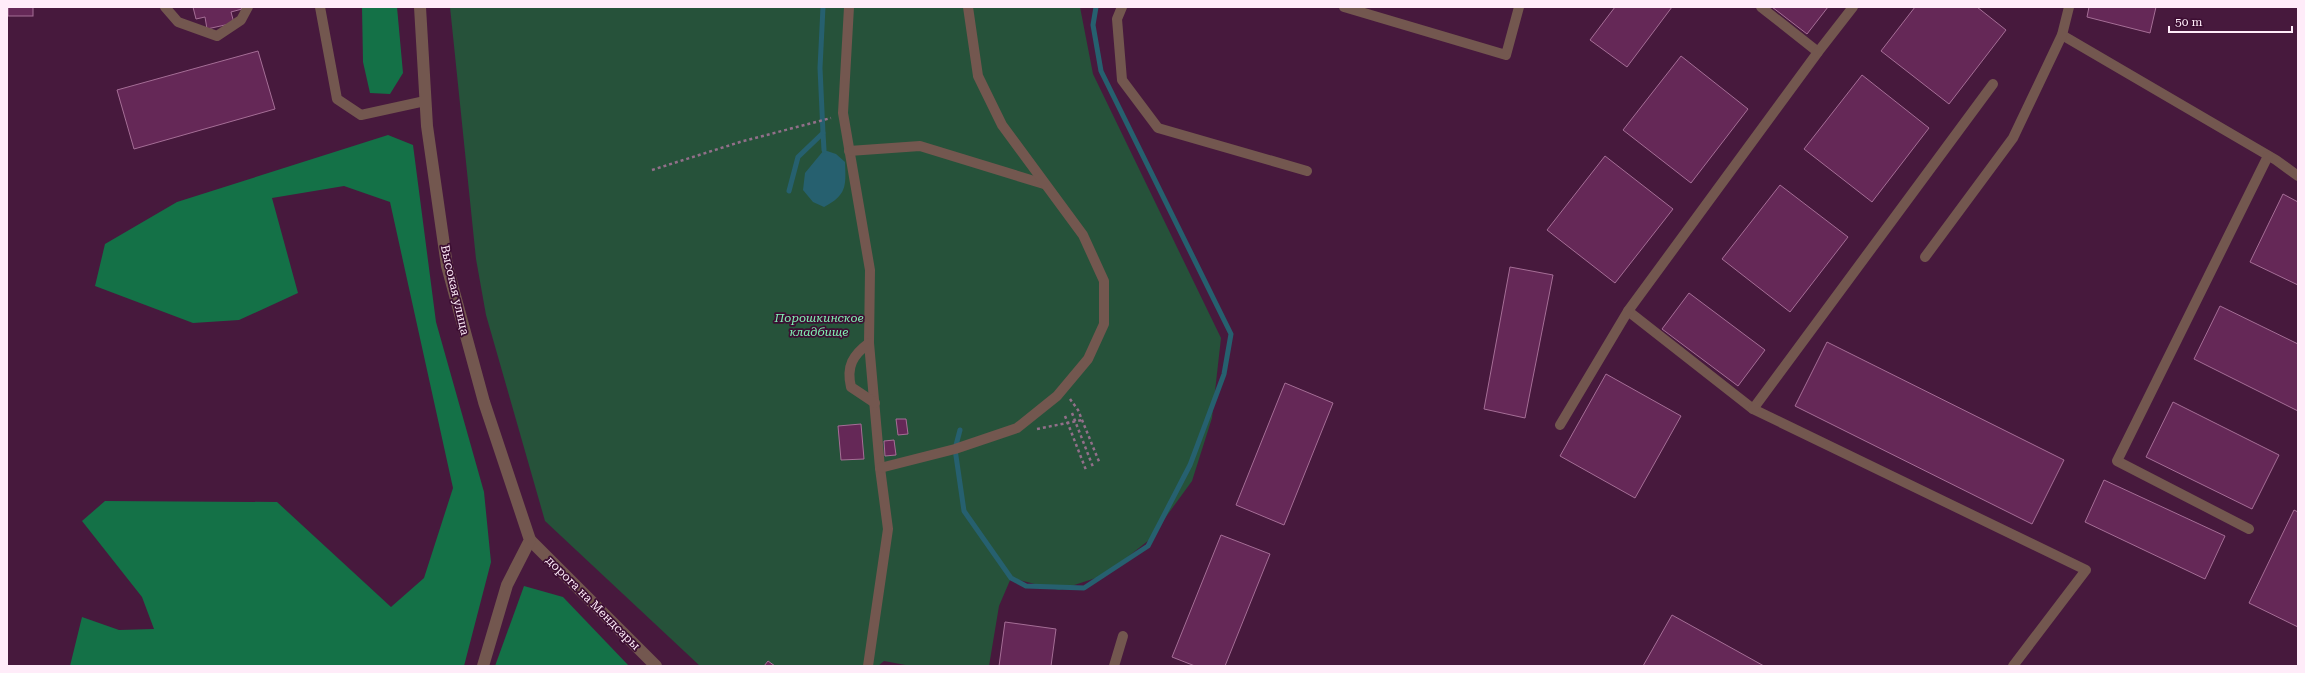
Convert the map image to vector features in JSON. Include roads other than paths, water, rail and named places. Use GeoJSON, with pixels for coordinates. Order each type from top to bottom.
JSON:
{"type":"FeatureCollection","features":[{"type":"Feature","properties":{"kind":"street","name":"Высокая улица"},"geometry":{"type":"LineString","coordinates":[[420,7],[427,126],[447,266],[484,402],[530,540]]}},
{"type":"Feature","properties":{"kind":"street"},"geometry":{"type":"LineString","coordinates":[[482,666],[507,585],[530,540]]}},
{"type":"Feature","properties":{"kind":"street","name":"дорога на Мендсары"},"geometry":{"type":"LineString","coordinates":[[530,540],[656,666]]}},
{"type":"Feature","properties":{"kind":"lane"},"geometry":{"type":"LineString","coordinates":[[165,7],[178,22],[217,36],[241,20],[248,7]]}},
{"type":"Feature","properties":{"kind":"lane"},"geometry":{"type":"LineString","coordinates":[[320,7],[337,98],[361,115],[426,101]]}},
{"type":"Feature","properties":{"kind":"lane"},"geometry":{"type":"LineString","coordinates":[[849,7],[843,113],[870,270],[869,343],[880,468],[888,529],[868,666]]}},
{"type":"Feature","properties":{"kind":"lane"},"geometry":{"type":"LineString","coordinates":[[880,468],[955,449],[1017,428],[1056,396],[1088,359],[1104,324],[1104,281],[1083,235],[1002,125],[978,76],[968,7]]}},
{"type":"Feature","properties":{"kind":"lane"},"geometry":{"type":"LineString","coordinates":[[1122,7],[1117,19],[1122,80],[1158,128],[1307,171]]}},
{"type":"Feature","properties":{"kind":"lane"},"geometry":{"type":"LineString","coordinates":[[1344,7],[1506,55],[1519,7]]}},
{"type":"Feature","properties":{"kind":"lane"},"geometry":{"type":"LineString","coordinates":[[1761,7],[1818,52]]}},
{"type":"Feature","properties":{"kind":"lane"},"geometry":{"type":"LineString","coordinates":[[1560,425],[1628,311],[1818,52],[1853,7]]}},
{"type":"Feature","properties":{"kind":"lane"},"geometry":{"type":"LineString","coordinates":[[1925,257],[2013,138],[2062,35],[2069,7]]}},
{"type":"Feature","properties":{"kind":"lane"},"geometry":{"type":"LineString","coordinates":[[2062,35],[2268,156],[2298,176]]}},
{"type":"Feature","properties":{"kind":"lane"},"geometry":{"type":"LineString","coordinates":[[1753,409],[1993,84]]}},
{"type":"Feature","properties":{"kind":"lane"},"geometry":{"type":"LineString","coordinates":[[849,151],[920,146],[1044,184]]}},
{"type":"Feature","properties":{"kind":"lane"},"geometry":{"type":"LineString","coordinates":[[2249,529],[2117,461],[2268,156]]}},
{"type":"Feature","properties":{"kind":"lane"},"geometry":{"type":"LineString","coordinates":[[1628,311],[1753,409],[2086,570],[2013,666]]}},
{"type":"Feature","properties":{"kind":"lane"},"geometry":{"type":"LineString","coordinates":[[869,343],[856,353],[850,368],[849,380],[851,387],[855,391],[875,403]]}},
{"type":"Feature","properties":{"kind":"lane"},"geometry":{"type":"LineString","coordinates":[[1114,666],[1123,636]]}},
{"type":"Feature","properties":{"kind":"water"},"geometry":{"type":"Polygon","coordinates":[[[824,150],[836,154],[845,162],[845,184],[841,194],[832,203],[824,207],[813,202],[803,190],[805,173],[824,150]]]}},
{"type":"Feature","properties":{"kind":"waterway"},"geometry":{"type":"LineString","coordinates":[[789,191],[798,157],[823,133],[820,68],[823,7]]}},
{"type":"Feature","properties":{"kind":"waterway"},"geometry":{"type":"LineString","coordinates":[[960,430],[955,449],[964,511],[1011,578],[1026,586],[1084,588],[1148,546],[1190,465],[1224,374],[1231,334],[1101,71],[1093,25],[1096,7]]}},
{"type":"Feature","properties":{"kind":"waterway"},"geometry":{"type":"LineString","coordinates":[[823,133],[824,150]]}},
{"type":"Feature","properties":{"kind":"park label","name":"Порошкинское кладбище"},"geometry":{"type":"Point","coordinates":[819,325]}}]}
